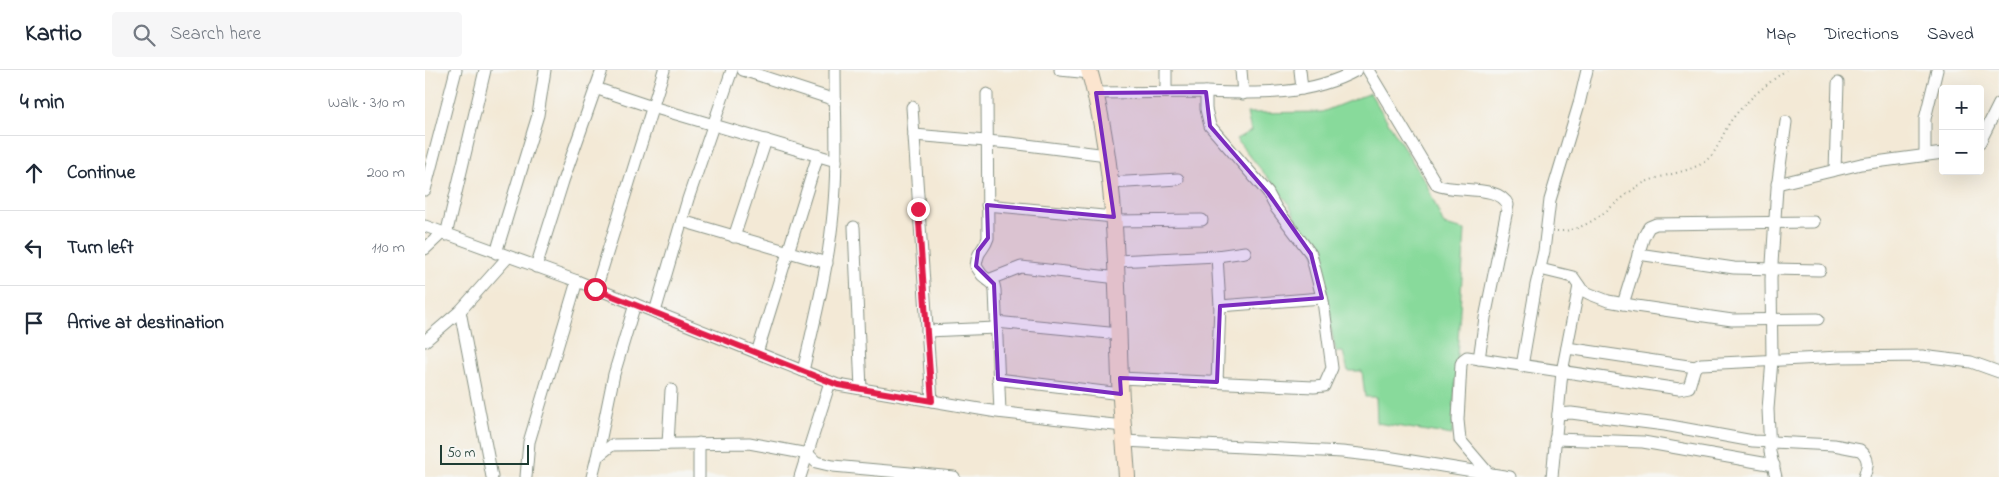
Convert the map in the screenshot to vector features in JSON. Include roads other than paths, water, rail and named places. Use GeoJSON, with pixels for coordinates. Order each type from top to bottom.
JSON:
{"type":"FeatureCollection","features":[{"type":"Feature","properties":{"kind":"main road"},"geometry":{"type":"LineString","coordinates":[[1090,71],[1096,93],[1107,155],[1114,219],[1118,278],[1120,386],[1127,477]]}},
{"type":"Feature","properties":{"kind":"street"},"geometry":{"type":"LineString","coordinates":[[425,190],[456,70]]}},
{"type":"Feature","properties":{"kind":"street"},"geometry":{"type":"LineString","coordinates":[[425,249],[444,234],[485,70]]}},
{"type":"Feature","properties":{"kind":"street"},"geometry":{"type":"LineString","coordinates":[[496,253],[538,115],[545,70]]}},
{"type":"Feature","properties":{"kind":"street"},"geometry":{"type":"LineString","coordinates":[[536,267],[602,70]]}},
{"type":"Feature","properties":{"kind":"street"},"geometry":{"type":"LineString","coordinates":[[595,289],[664,70]]}},
{"type":"Feature","properties":{"kind":"street"},"geometry":{"type":"LineString","coordinates":[[655,312],[682,221],[732,70]]}},
{"type":"Feature","properties":{"kind":"street"},"geometry":{"type":"LineString","coordinates":[[743,70],[835,100]]}},
{"type":"Feature","properties":{"kind":"street"},"geometry":{"type":"LineString","coordinates":[[803,371],[827,264],[833,214],[836,160],[835,70]]}},
{"type":"Feature","properties":{"kind":"street"},"geometry":{"type":"LineString","coordinates":[[1060,70],[1090,71]]}},
{"type":"Feature","properties":{"kind":"street"},"geometry":{"type":"LineString","coordinates":[[1166,70],[1166,92]]}},
{"type":"Feature","properties":{"kind":"street"},"geometry":{"type":"LineString","coordinates":[[1241,70],[1243,94]]}},
{"type":"Feature","properties":{"kind":"street"},"geometry":{"type":"LineString","coordinates":[[1300,70],[1302,89]]}},
{"type":"Feature","properties":{"kind":"street"},"geometry":{"type":"LineString","coordinates":[[1096,93],[1206,92],[1243,94],[1302,89],[1318,86],[1357,70]]}},
{"type":"Feature","properties":{"kind":"street"},"geometry":{"type":"LineString","coordinates":[[1368,70],[1437,185],[1446,189],[1483,191],[1501,196],[1508,205],[1486,310],[1479,359]]}},
{"type":"Feature","properties":{"kind":"street"},"geometry":{"type":"LineString","coordinates":[[1522,366],[1547,230],[1550,200],[1579,104],[1587,70]]}},
{"type":"Feature","properties":{"kind":"street"},"geometry":{"type":"LineString","coordinates":[[1925,155],[1925,120],[1937,70]]}},
{"type":"Feature","properties":{"kind":"street"},"geometry":{"type":"LineString","coordinates":[[1835,170],[1838,83]]}},
{"type":"Feature","properties":{"kind":"street"},"geometry":{"type":"LineString","coordinates":[[595,88],[652,107],[836,160]]}},
{"type":"Feature","properties":{"kind":"street"},"geometry":{"type":"LineString","coordinates":[[998,379],[1120,386],[1217,382],[1324,386],[1332,368],[1322,298],[1311,254],[1262,186],[1210,126],[1205,109],[1206,92]]}},
{"type":"Feature","properties":{"kind":"street"},"geometry":{"type":"LineString","coordinates":[[987,94],[988,238],[987,243],[978,251],[976,266],[994,285],[1000,412]]}},
{"type":"Feature","properties":{"kind":"street"},"geometry":{"type":"LineString","coordinates":[[1984,134],[1999,104]]}},
{"type":"Feature","properties":{"kind":"street"},"geometry":{"type":"LineString","coordinates":[[912,107],[932,401]]}},
{"type":"Feature","properties":{"kind":"street"},"geometry":{"type":"LineString","coordinates":[[1776,477],[1769,442],[1768,409],[1772,360],[1772,269],[1777,184],[1786,122]]}},
{"type":"Feature","properties":{"kind":"street"},"geometry":{"type":"LineString","coordinates":[[914,135],[986,140],[1107,155]]}},
{"type":"Feature","properties":{"kind":"street"},"geometry":{"type":"LineString","coordinates":[[734,237],[766,140]]}},
{"type":"Feature","properties":{"kind":"street"},"geometry":{"type":"LineString","coordinates":[[1777,184],[1835,170],[1939,153]]}},
{"type":"Feature","properties":{"kind":"street"},"geometry":{"type":"LineString","coordinates":[[757,353],[786,253],[818,155]]}},
{"type":"Feature","properties":{"kind":"street"},"geometry":{"type":"LineString","coordinates":[[1110,183],[1178,179]]}},
{"type":"Feature","properties":{"kind":"street"},"geometry":{"type":"LineString","coordinates":[[987,205],[1114,219],[1202,220]]}},
{"type":"Feature","properties":{"kind":"street"},"geometry":{"type":"LineString","coordinates":[[682,221],[827,264]]}},
{"type":"Feature","properties":{"kind":"street"},"geometry":{"type":"LineString","coordinates":[[1623,304],[1644,236],[1649,227],[1656,224],[1814,222]]}},
{"type":"Feature","properties":{"kind":"street"},"geometry":{"type":"LineString","coordinates":[[425,226],[577,281],[830,382],[861,389],[1123,433],[1387,457],[1510,477]]}},
{"type":"Feature","properties":{"kind":"street"},"geometry":{"type":"LineString","coordinates":[[854,227],[861,389]]}},
{"type":"Feature","properties":{"kind":"street"},"geometry":{"type":"LineString","coordinates":[[1117,261],[1217,256],[1245,252]]}},
{"type":"Feature","properties":{"kind":"street"},"geometry":{"type":"LineString","coordinates":[[1638,254],[1713,266],[1819,270]]}},
{"type":"Feature","properties":{"kind":"street"},"geometry":{"type":"LineString","coordinates":[[1217,256],[1220,306],[1217,382]]}},
{"type":"Feature","properties":{"kind":"street"},"geometry":{"type":"LineString","coordinates":[[425,341],[460,311],[508,257]]}},
{"type":"Feature","properties":{"kind":"street"},"geometry":{"type":"LineString","coordinates":[[988,280],[1021,267],[1118,278]]}},
{"type":"Feature","properties":{"kind":"street"},"geometry":{"type":"LineString","coordinates":[[1540,269],[1573,277],[1577,279],[1579,286],[1562,372],[1552,477]]}},
{"type":"Feature","properties":{"kind":"street"},"geometry":{"type":"LineString","coordinates":[[527,477],[529,442],[577,281]]}},
{"type":"Feature","properties":{"kind":"street"},"geometry":{"type":"LineString","coordinates":[[1579,286],[1590,294],[1623,304],[1703,318],[1818,319]]}},
{"type":"Feature","properties":{"kind":"street"},"geometry":{"type":"LineString","coordinates":[[1220,306],[1322,298]]}},
{"type":"Feature","properties":{"kind":"street"},"geometry":{"type":"LineString","coordinates":[[592,477],[614,374],[635,304]]}},
{"type":"Feature","properties":{"kind":"street"},"geometry":{"type":"LineString","coordinates":[[460,311],[492,477]]}},
{"type":"Feature","properties":{"kind":"street"},"geometry":{"type":"LineString","coordinates":[[927,331],[996,325],[1119,334]]}},
{"type":"Feature","properties":{"kind":"street"},"geometry":{"type":"LineString","coordinates":[[1567,348],[1695,367],[1701,364],[1772,360],[1922,356],[1971,362],[1999,372]]}},
{"type":"Feature","properties":{"kind":"street"},"geometry":{"type":"LineString","coordinates":[[1489,474],[1466,449],[1459,434],[1461,364],[1463,360],[1467,358],[1479,359],[1686,389],[1692,382],[1695,367]]}},
{"type":"Feature","properties":{"kind":"street"},"geometry":{"type":"LineString","coordinates":[[800,477],[830,382]]}},
{"type":"Feature","properties":{"kind":"street"},"geometry":{"type":"LineString","coordinates":[[668,444],[671,390]]}},
{"type":"Feature","properties":{"kind":"street"},"geometry":{"type":"LineString","coordinates":[[1558,414],[1571,413],[1665,425],[1769,442],[1834,445],[1860,450],[1867,459],[1868,467],[1864,477]]}},
{"type":"Feature","properties":{"kind":"street"},"geometry":{"type":"LineString","coordinates":[[1555,439],[1643,442],[1773,465]]}},
{"type":"Feature","properties":{"kind":"street"},"geometry":{"type":"LineString","coordinates":[[699,443],[699,477]]}},
{"type":"Feature","properties":{"kind":"street"},"geometry":{"type":"LineString","coordinates":[[597,457],[612,445],[749,443],[808,454],[817,462],[833,466],[954,477]]}}]}
